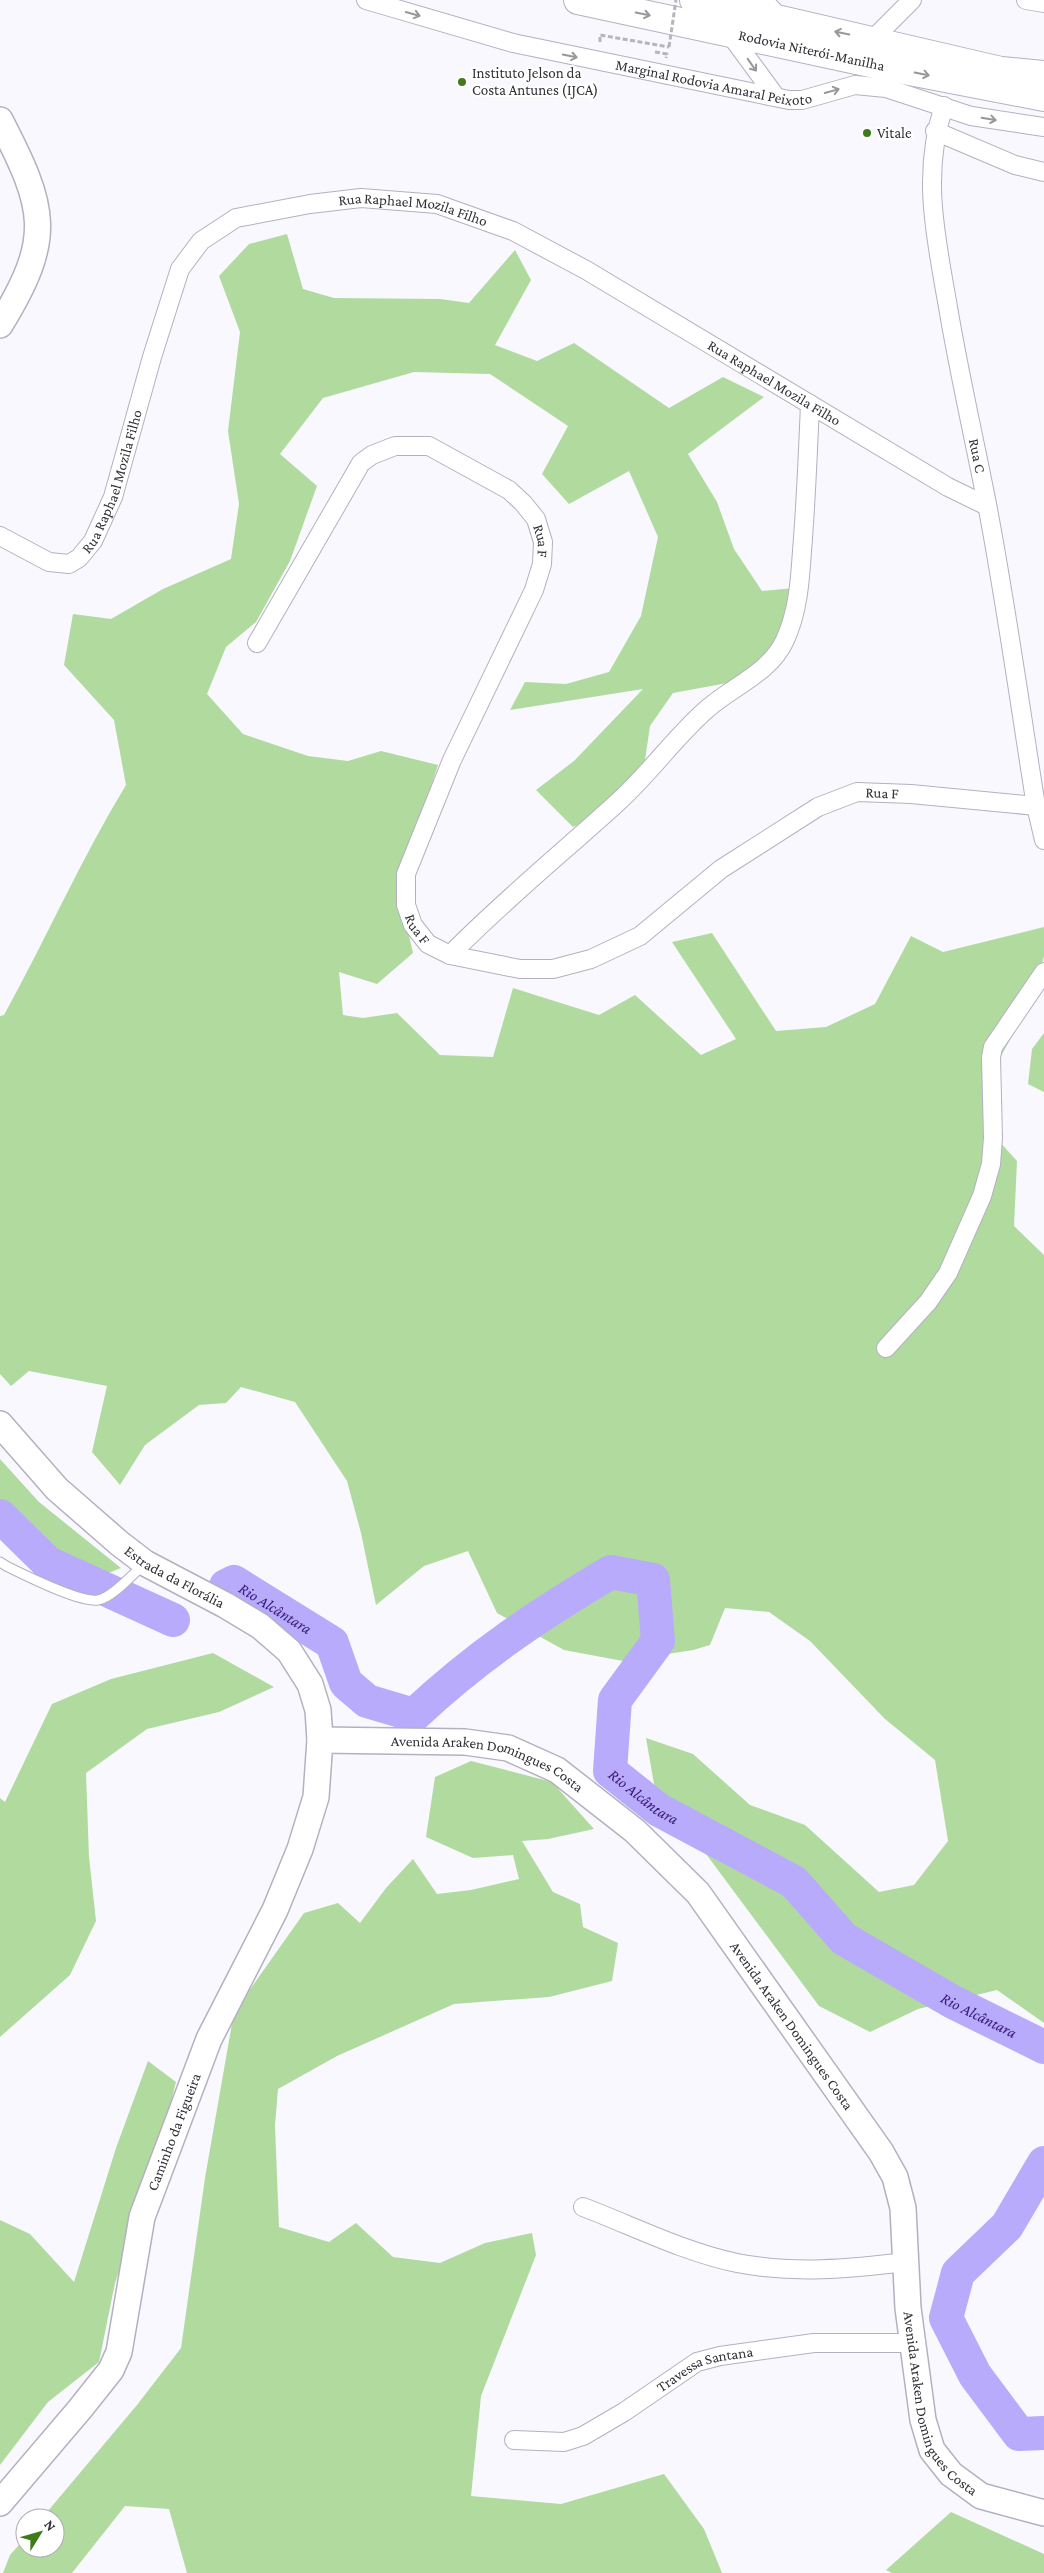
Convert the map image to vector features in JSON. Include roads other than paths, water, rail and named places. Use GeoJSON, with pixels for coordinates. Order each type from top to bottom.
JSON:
{"type":"FeatureCollection","features":[{"type":"Feature","properties":{"kind":"highway","name":"Rodovia Niterói-Manilha"},"geometry":{"type":"LineString","coordinates":[[578,0],[729,33],[888,78],[1044,97]]}},
{"type":"Feature","properties":{"kind":"highway","name":"Rodovia Niterói-Manilha"},"geometry":{"type":"LineString","coordinates":[[694,0],[1001,71],[1044,75]]}},
{"type":"Feature","properties":{"kind":"street","name":"Marginal Rodovia Amaral Peixoto"},"geometry":{"type":"LineString","coordinates":[[366,0],[513,43],[776,97],[802,100],[854,85],[888,78],[944,106],[971,116],[1044,127]]}},
{"type":"Feature","properties":{"kind":"street"},"geometry":{"type":"LineString","coordinates":[[763,0],[782,20]]}},
{"type":"Feature","properties":{"kind":"street"},"geometry":{"type":"LineString","coordinates":[[872,40],[912,0]]}},
{"type":"Feature","properties":{"kind":"street"},"geometry":{"type":"LineString","coordinates":[[1026,0],[1044,3]]}},
{"type":"Feature","properties":{"kind":"street"},"geometry":{"type":"LineString","coordinates":[[729,33],[776,97]]}},
{"type":"Feature","properties":{"kind":"street","name":"Rua C"},"geometry":{"type":"LineString","coordinates":[[944,106],[935,131],[930,176],[935,234],[954,343],[987,506],[1036,806],[1044,840]]}},
{"type":"Feature","properties":{"kind":"street"},"geometry":{"type":"LineString","coordinates":[[0,120],[24,166],[39,216],[38,238],[30,270],[0,326]]}},
{"type":"Feature","properties":{"kind":"street"},"geometry":{"type":"LineString","coordinates":[[935,131],[1015,165],[1044,172]]}},
{"type":"Feature","properties":{"kind":"street","name":"Rua Raphael Mozila Filho"},"geometry":{"type":"LineString","coordinates":[[0,536],[49,562],[69,564],[79,558],[93,541],[113,496],[180,269],[201,240],[236,218],[310,204],[361,198],[438,204],[513,231],[586,270],[948,487],[987,506]]}},
{"type":"Feature","properties":{"kind":"street"},"geometry":{"type":"LineString","coordinates":[[450,955],[496,909],[620,801],[679,735],[708,707],[744,683],[775,658],[786,639],[798,601],[806,512],[810,404]]}},
{"type":"Feature","properties":{"kind":"street","name":"Rua F"},"geometry":{"type":"LineString","coordinates":[[257,643],[335,505],[361,463],[372,455],[395,446],[429,446],[509,490],[536,519],[543,542],[542,564],[534,590],[452,760],[406,874],[406,905],[413,925],[428,944],[450,955],[520,969],[552,969],[591,959],[640,936],[721,869],[818,807],[857,792],[911,794],[1036,806]]}},
{"type":"Feature","properties":{"kind":"street"},"geometry":{"type":"LineString","coordinates":[[886,1348],[928,1302],[948,1273],[982,1196],[991,1164],[993,1138],[991,1057],[993,1047],[1044,972]]}},
{"type":"Feature","properties":{"kind":"street","name":"Estrada da Florália"},"geometry":{"type":"LineString","coordinates":[[0,1424],[57,1489],[145,1563],[225,1605],[260,1626],[289,1651],[310,1684],[318,1710],[320,1740]]}},
{"type":"Feature","properties":{"kind":"street","name":"Avenida Araken Domingues Costa"},"geometry":{"type":"LineString","coordinates":[[320,1740],[465,1742],[508,1748],[557,1770],[635,1831],[698,1894],[881,2152],[895,2177],[903,2208],[905,2262],[923,2420],[932,2450],[952,2474],[981,2496],[1044,2513]]}},
{"type":"Feature","properties":{"kind":"street","name":"Caminho da Figueira"},"geometry":{"type":"LineString","coordinates":[[0,2503],[86,2402],[111,2370],[119,2352],[142,2217],[209,2040],[274,1910],[300,1849],[316,1797],[320,1740]]}},
{"type":"Feature","properties":{"kind":"street"},"geometry":{"type":"LineString","coordinates":[[582,2207],[691,2248],[737,2263],[789,2270],[856,2268],[905,2262]]}},
{"type":"Feature","properties":{"kind":"street","name":"Travessa Santana"},"geometry":{"type":"LineString","coordinates":[[514,2440],[564,2442],[583,2436],[624,2412],[697,2362],[720,2356],[814,2343],[913,2343]]}},
{"type":"Feature","properties":{"kind":"lane"},"geometry":{"type":"LineString","coordinates":[[0,1562],[8,1568],[78,1597],[98,1601],[108,1597],[145,1563]]}},
{"type":"Feature","properties":{"kind":"waterway","name":"Rio Alcântara"},"geometry":{"type":"LineString","coordinates":[[0,1516],[48,1563],[173,1620]]}},
{"type":"Feature","properties":{"kind":"waterway","name":"Rio Alcântara"},"geometry":{"type":"LineString","coordinates":[[226,1586],[234,1582],[332,1643],[346,1683],[367,1701],[414,1715],[461,1674],[508,1638],[558,1604],[611,1572],[653,1580],[658,1641],[615,1700],[610,1771],[659,1810],[794,1882],[844,1939],[953,2002],[1044,2047]]}},
{"type":"Feature","properties":{"kind":"waterway","name":"Rio Alcântara"},"geometry":{"type":"LineString","coordinates":[[1044,2163],[1007,2226],[958,2273],[946,2318],[975,2375],[1019,2434],[1044,2433]]}},
{"type":"Feature","properties":{"kind":"place","name":"Instituto Jelson da Costa Antunes (IJCA)"},"geometry":{"type":"Point","coordinates":[462,82]}},
{"type":"Feature","properties":{"kind":"place","name":"Vitale"},"geometry":{"type":"Point","coordinates":[867,133]}}]}
